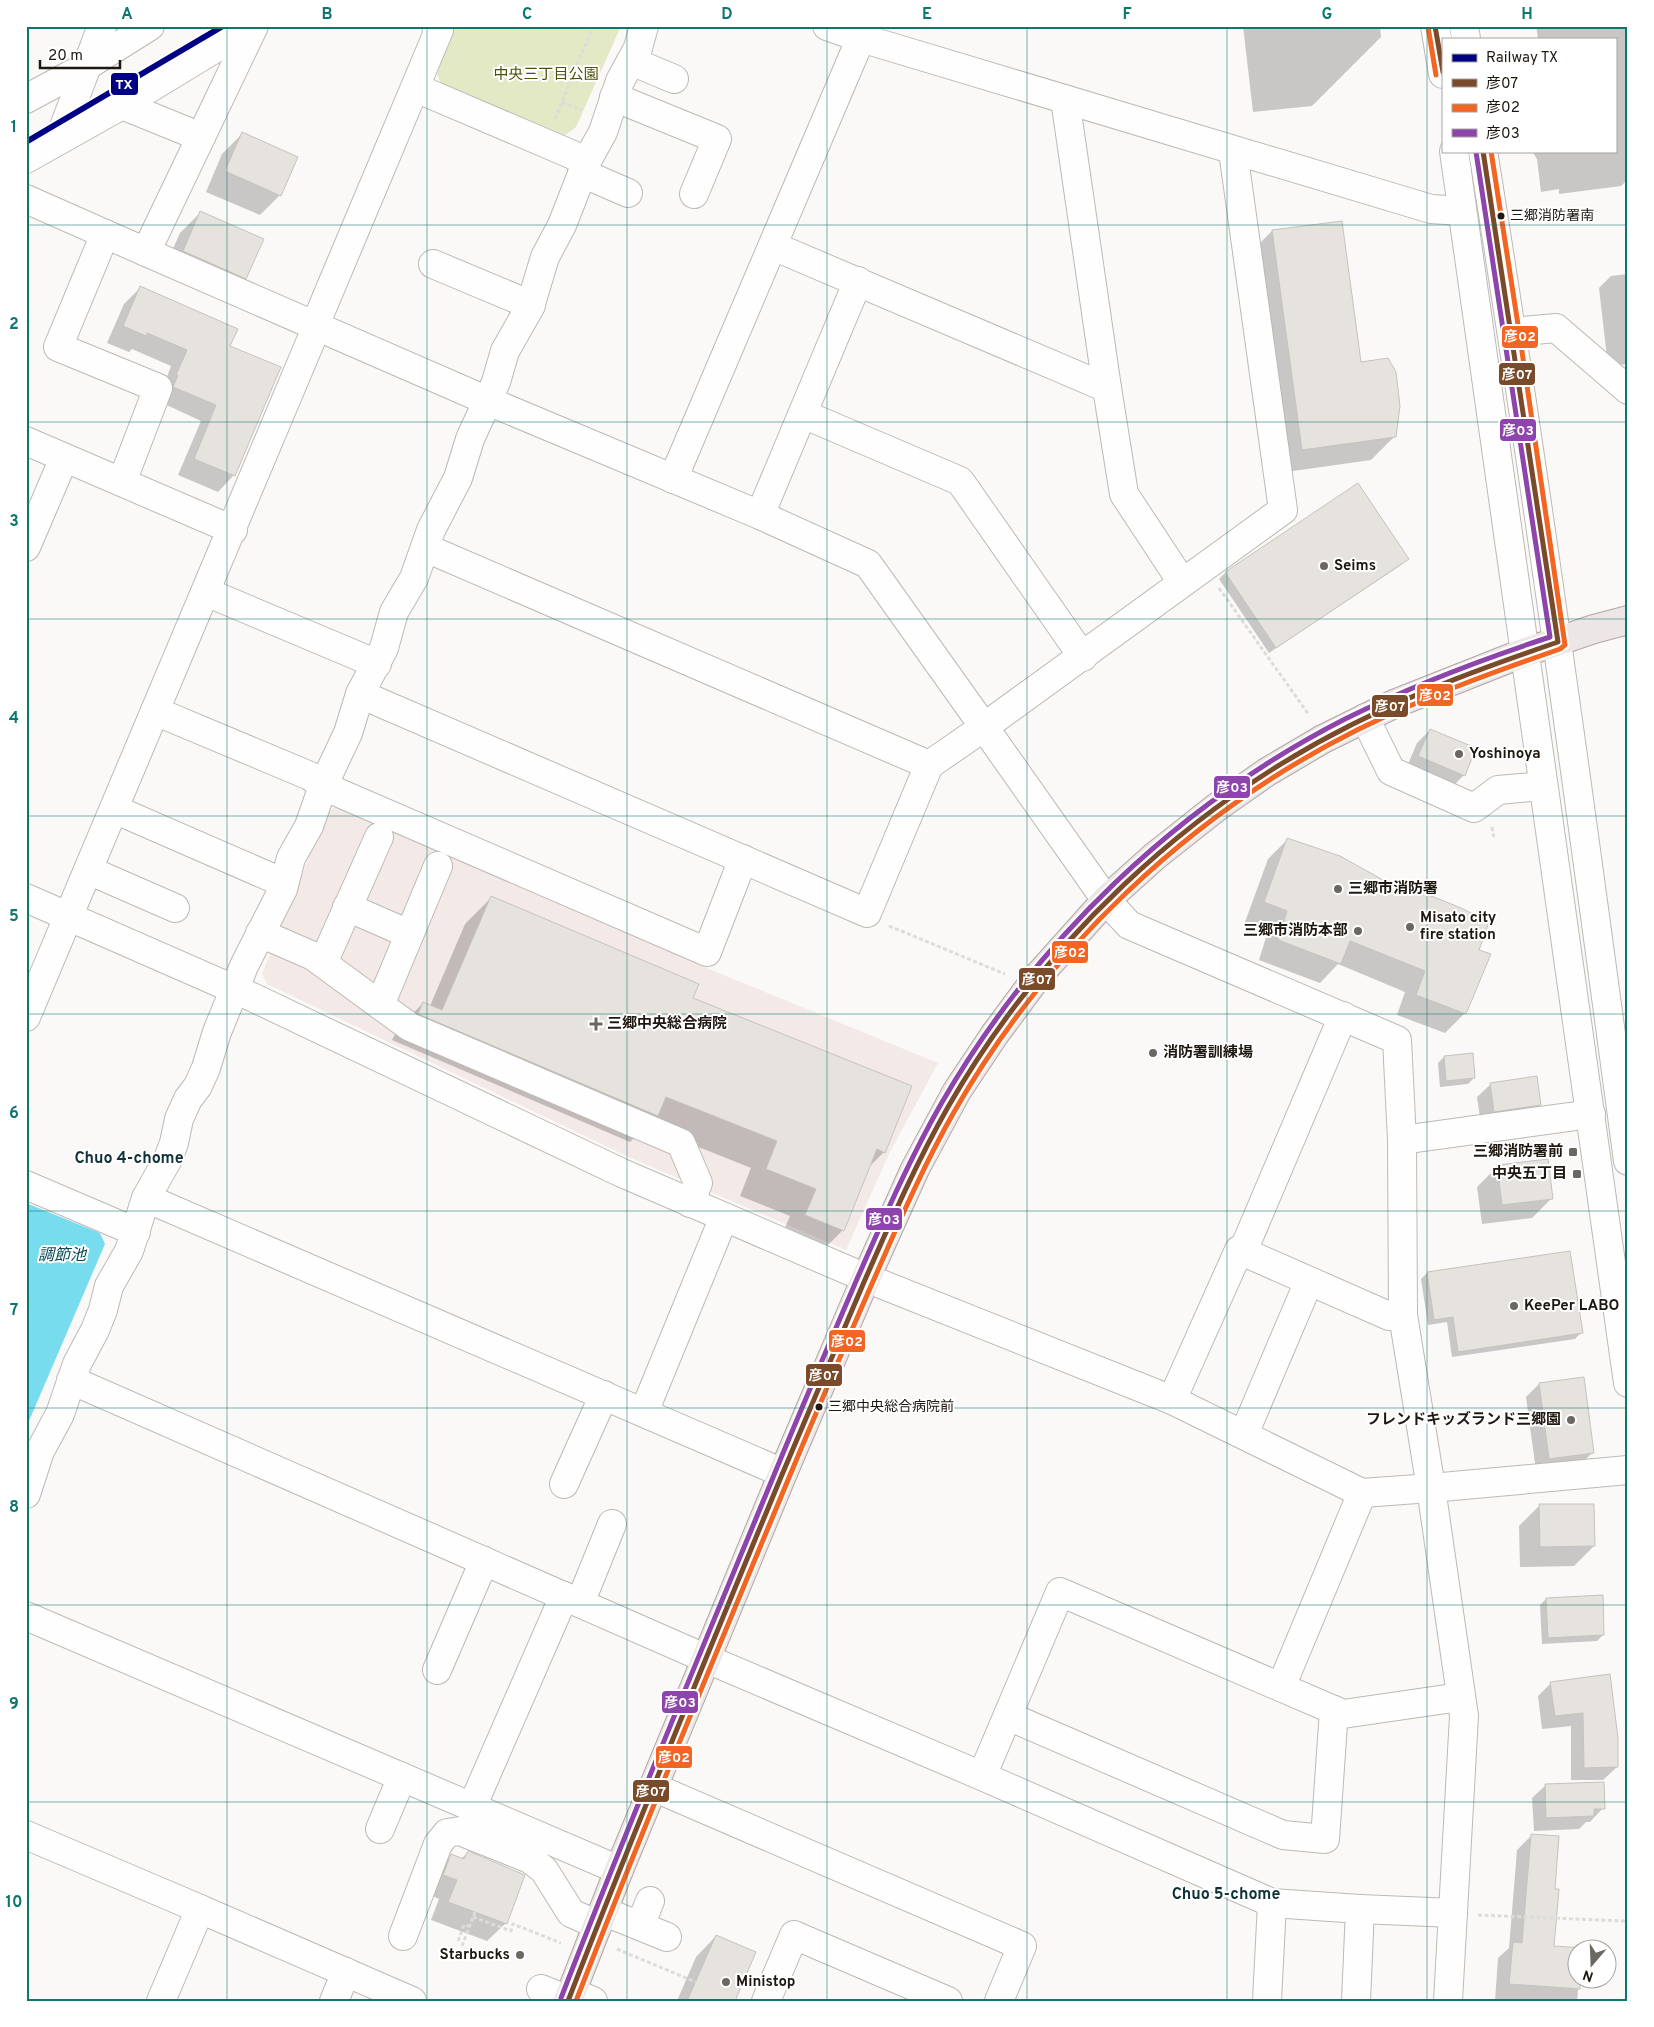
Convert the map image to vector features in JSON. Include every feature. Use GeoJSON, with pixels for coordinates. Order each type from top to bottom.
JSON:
{"type":"FeatureCollection","features":[{"type":"Feature","properties":{"kind":"main road"},"geometry":{"type":"LineString","coordinates":[[575,1998],[604,1927],[619,1870],[653,1787],[783,1472],[915,1169],[957,1091],[995,1034],[1038,976],[1106,900],[1155,856],[1217,807],[1267,772],[1323,739],[1394,704],[1523,653],[1594,629],[1628,620]]}},
{"type":"Feature","properties":{"kind":"street"},"geometry":{"type":"LineString","coordinates":[[59,140],[102,26]]}},
{"type":"Feature","properties":{"kind":"street"},"geometry":{"type":"LineString","coordinates":[[26,99],[85,67],[150,26]]}},
{"type":"Feature","properties":{"kind":"street"},"geometry":{"type":"LineString","coordinates":[[26,159],[122,105],[253,26]]}},
{"type":"Feature","properties":{"kind":"street"},"geometry":{"type":"LineString","coordinates":[[146,252],[253,26]]}},
{"type":"Feature","properties":{"kind":"street"},"geometry":{"type":"LineString","coordinates":[[26,1017],[233,530],[416,88],[439,30],[436,26]]}},
{"type":"Feature","properties":{"kind":"street"},"geometry":{"type":"LineString","coordinates":[[26,1494],[40,1451],[60,1414],[71,1380],[103,1310],[110,1286],[129,1252],[146,1198],[168,1159],[174,1143],[179,1119],[188,1099],[198,1086],[235,989],[260,934],[277,903],[290,858],[309,826],[323,786],[348,733],[360,694],[377,664],[394,612],[414,578],[438,515],[458,478],[470,439],[496,382],[505,351],[531,305],[544,257],[562,225],[585,167],[602,132],[620,81],[638,48],[644,26]]}},
{"type":"Feature","properties":{"kind":"street"},"geometry":{"type":"LineString","coordinates":[[827,26],[864,32],[1065,100],[1233,151],[1431,208],[1462,211]]}},
{"type":"Feature","properties":{"kind":"street"},"geometry":{"type":"LineString","coordinates":[[1435,26],[1442,68]]}},
{"type":"Feature","properties":{"kind":"street"},"geometry":{"type":"LineString","coordinates":[[673,479],[864,32]]}},
{"type":"Feature","properties":{"kind":"street"},"geometry":{"type":"LineString","coordinates":[[631,61],[674,78]]}},
{"type":"Feature","properties":{"kind":"street"},"geometry":{"type":"LineString","coordinates":[[416,88],[545,143],[628,192]]}},
{"type":"Feature","properties":{"kind":"street"},"geometry":{"type":"LineString","coordinates":[[614,97],[717,139],[694,194]]}},
{"type":"Feature","properties":{"kind":"street"},"geometry":{"type":"LineString","coordinates":[[1065,100],[1106,388],[1124,494],[1182,582]]}},
{"type":"Feature","properties":{"kind":"street"},"geometry":{"type":"LineString","coordinates":[[122,105],[201,137]]}},
{"type":"Feature","properties":{"kind":"street"},"geometry":{"type":"LineString","coordinates":[[360,694],[867,912],[929,765],[1083,657],[1182,582],[1283,510],[1233,151]]}},
{"type":"Feature","properties":{"kind":"street"},"geometry":{"type":"LineString","coordinates":[[1454,152],[1523,653],[1591,1114],[1628,1383]]}},
{"type":"Feature","properties":{"kind":"street"},"geometry":{"type":"LineString","coordinates":[[1483,152],[1558,642],[1625,1112],[1628,1161]]}},
{"type":"Feature","properties":{"kind":"street"},"geometry":{"type":"LineString","coordinates":[[26,199],[316,326],[760,515],[868,564],[1106,900],[1129,925],[1398,1040],[1402,1140],[1393,1174],[1403,1315],[1431,1488],[1464,1716],[1448,2001]]}},
{"type":"Feature","properties":{"kind":"street"},"geometry":{"type":"LineString","coordinates":[[104,234],[58,347],[158,388],[122,482]]}},
{"type":"Feature","properties":{"kind":"street"},"geometry":{"type":"LineString","coordinates":[[773,246],[1106,388]]}},
{"type":"Feature","properties":{"kind":"street"},"geometry":{"type":"LineString","coordinates":[[433,264],[531,305]]}},
{"type":"Feature","properties":{"kind":"street"},"geometry":{"type":"LineString","coordinates":[[760,515],[858,281]]}},
{"type":"Feature","properties":{"kind":"street"},"geometry":{"type":"LineString","coordinates":[[1512,332],[1556,328],[1628,390]]}},
{"type":"Feature","properties":{"kind":"street"},"geometry":{"type":"LineString","coordinates":[[803,414],[960,481],[1083,657]]}},
{"type":"Feature","properties":{"kind":"street"},"geometry":{"type":"LineString","coordinates":[[26,441],[233,530]]}},
{"type":"Feature","properties":{"kind":"street"},"geometry":{"type":"LineString","coordinates":[[26,547],[64,458]]}},
{"type":"Feature","properties":{"kind":"street"},"geometry":{"type":"LineString","coordinates":[[426,548],[929,765]]}},
{"type":"Feature","properties":{"kind":"street"},"geometry":{"type":"LineString","coordinates":[[206,592],[377,664]]}},
{"type":"Feature","properties":{"kind":"street"},"geometry":{"type":"LineString","coordinates":[[155,712],[310,776],[323,786],[707,952],[743,859]]}},
{"type":"Feature","properties":{"kind":"street"},"geometry":{"type":"LineString","coordinates":[[1365,718],[1391,771],[1474,808],[1498,790],[1543,786]]}},
{"type":"Feature","properties":{"kind":"street"},"geometry":{"type":"LineString","coordinates":[[114,809],[284,883]]}},
{"type":"Feature","properties":{"kind":"street"},"geometry":{"type":"LineString","coordinates":[[323,963],[379,837]]}},
{"type":"Feature","properties":{"kind":"street"},"geometry":{"type":"LineString","coordinates":[[380,1005],[438,866]]}},
{"type":"Feature","properties":{"kind":"street"},"geometry":{"type":"LineString","coordinates":[[88,870],[175,908]]}},
{"type":"Feature","properties":{"kind":"street"},"geometry":{"type":"LineString","coordinates":[[26,898],[235,989],[622,1173],[866,1278],[1172,1400],[1362,1493],[1628,1470]]}},
{"type":"Feature","properties":{"kind":"street"},"geometry":{"type":"LineString","coordinates":[[347,907],[409,934]]}},
{"type":"Feature","properties":{"kind":"street"},"geometry":{"type":"LineString","coordinates":[[260,934],[313,956],[410,1027],[681,1143],[698,1183],[690,1202]]}},
{"type":"Feature","properties":{"kind":"street"},"geometry":{"type":"LineString","coordinates":[[1243,1251],[1299,1138],[1343,1016]]}},
{"type":"Feature","properties":{"kind":"street"},"geometry":{"type":"LineString","coordinates":[[1402,1140],[1591,1114]]}},
{"type":"Feature","properties":{"kind":"street"},"geometry":{"type":"LineString","coordinates":[[26,1185],[136,1232]]}},
{"type":"Feature","properties":{"kind":"street"},"geometry":{"type":"LineString","coordinates":[[146,1198],[783,1472]]}},
{"type":"Feature","properties":{"kind":"street"},"geometry":{"type":"LineString","coordinates":[[644,1412],[724,1217]]}},
{"type":"Feature","properties":{"kind":"street"},"geometry":{"type":"LineString","coordinates":[[1172,1400],[1239,1250],[1389,1316],[1403,1315]]}},
{"type":"Feature","properties":{"kind":"street"},"geometry":{"type":"LineString","coordinates":[[1244,1434],[1309,1281]]}},
{"type":"Feature","properties":{"kind":"street"},"geometry":{"type":"LineString","coordinates":[[71,1380],[707,1659],[982,1776],[1272,1903],[1453,1914]]}},
{"type":"Feature","properties":{"kind":"street"},"geometry":{"type":"LineString","coordinates":[[564,1484],[604,1395]]}},
{"type":"Feature","properties":{"kind":"street"},"geometry":{"type":"LineString","coordinates":[[1281,1687],[1362,1493]]}},
{"type":"Feature","properties":{"kind":"street"},"geometry":{"type":"LineString","coordinates":[[472,1807],[572,1599],[612,1524]]}},
{"type":"Feature","properties":{"kind":"street"},"geometry":{"type":"LineString","coordinates":[[437,1670],[484,1561]]}},
{"type":"Feature","properties":{"kind":"street"},"geometry":{"type":"LineString","coordinates":[[982,1776],[1060,1592],[1343,1714],[1460,1697]]}},
{"type":"Feature","properties":{"kind":"street"},"geometry":{"type":"LineString","coordinates":[[26,1616],[619,1870]]}},
{"type":"Feature","properties":{"kind":"street"},"geometry":{"type":"LineString","coordinates":[[1008,1716],[1282,1835],[1325,1839],[1334,1710]]}},
{"type":"Feature","properties":{"kind":"street"},"geometry":{"type":"LineString","coordinates":[[380,1829],[402,1776]]}},
{"type":"Feature","properties":{"kind":"street"},"geometry":{"type":"LineString","coordinates":[[653,1787],[1022,1946],[999,2001]]}},
{"type":"Feature","properties":{"kind":"street"},"geometry":{"type":"LineString","coordinates":[[403,1936],[438,1844],[447,1834],[460,1831],[530,1859],[544,1870],[570,1913],[604,1927],[640,1926],[667,1937]]}},
{"type":"Feature","properties":{"kind":"street"},"geometry":{"type":"LineString","coordinates":[[26,1836],[412,2001]]}},
{"type":"Feature","properties":{"kind":"street"},"geometry":{"type":"LineString","coordinates":[[640,1926],[650,1901]]}},
{"type":"Feature","properties":{"kind":"street"},"geometry":{"type":"LineString","coordinates":[[1267,2001],[1272,1903]]}},
{"type":"Feature","properties":{"kind":"street"},"geometry":{"type":"LineString","coordinates":[[160,2001],[200,1909]]}},
{"type":"Feature","properties":{"kind":"street"},"geometry":{"type":"LineString","coordinates":[[1356,2001],[1360,1909]]}},
{"type":"Feature","properties":{"kind":"street"},"geometry":{"type":"LineString","coordinates":[[766,2001],[794,1935],[948,2001]]}},
{"type":"Feature","properties":{"kind":"street"},"geometry":{"type":"LineString","coordinates":[[334,2001],[346,1972]]}},
{"type":"Feature","properties":{"kind":"street"},"geometry":{"type":"LineString","coordinates":[[541,1989],[575,1998]]}},
{"type":"Feature","properties":{"kind":"path"},"geometry":{"type":"LineString","coordinates":[[545,143],[594,26]]}},
{"type":"Feature","properties":{"kind":"path"},"geometry":{"type":"LineString","coordinates":[[562,102],[590,113]]}},
{"type":"Feature","properties":{"kind":"path"},"geometry":{"type":"LineString","coordinates":[[1204,567],[1308,713],[1323,739]]}},
{"type":"Feature","properties":{"kind":"path"},"geometry":{"type":"LineString","coordinates":[[867,912],[878,921],[1011,977]]}},
{"type":"Feature","properties":{"kind":"path"},"geometry":{"type":"LineString","coordinates":[[462,1946],[475,1912]]}},
{"type":"Feature","properties":{"kind":"path"},"geometry":{"type":"LineString","coordinates":[[1453,1914],[1626,1922]]}},
{"type":"Feature","properties":{"kind":"path"},"geometry":{"type":"LineString","coordinates":[[473,1917],[511,1931],[513,1924],[569,1946]]}},
{"type":"Feature","properties":{"kind":"path"},"geometry":{"type":"LineString","coordinates":[[458,1941],[464,1924],[469,1926]]}},
{"type":"Feature","properties":{"kind":"path"},"geometry":{"type":"LineString","coordinates":[[604,1927],[696,1982]]}},
{"type":"Feature","properties":{"kind":"shaded area","name":"三郷中央総合病院"},"geometry":{"type":"Polygon","coordinates":[[[336,807],[714,971],[938,1063],[889,1154],[846,1250],[633,1159],[267,984],[262,974],[327,812],[336,807]]]}},
{"type":"Feature","properties":{"kind":"green space","name":"中央三丁目公園"},"geometry":{"type":"Polygon","coordinates":[[[452,26],[621,26],[576,127],[565,135],[441,84],[437,74],[454,30],[452,26]]]}},
{"type":"Feature","properties":{"kind":"water","name":"調節池"},"geometry":{"type":"Polygon","coordinates":[[[26,1203],[100,1233],[105,1244],[26,1428],[26,1203]]]}},
{"type":"Feature","properties":{"kind":"building"},"geometry":{"type":"Polygon","coordinates":[[[242,132],[298,157],[281,196],[225,171],[242,132]]]}},
{"type":"Feature","properties":{"kind":"building"},"geometry":{"type":"Polygon","coordinates":[[[200,211],[264,239],[246,279],[183,251],[200,211]]]}},
{"type":"Feature","properties":{"kind":"building"},"geometry":{"type":"Polygon","coordinates":[[[1342,221],[1361,362],[1388,358],[1396,372],[1400,406],[1396,437],[1302,450],[1272,230],[1342,221]]]}},
{"type":"Feature","properties":{"kind":"building"},"geometry":{"type":"Polygon","coordinates":[[[140,286],[238,329],[230,346],[281,367],[235,476],[194,459],[216,405],[173,387],[187,350],[147,333],[146,336],[123,326],[140,286]]]}},
{"type":"Feature","properties":{"kind":"building"},"geometry":{"type":"Polygon","coordinates":[[[1358,483],[1409,559],[1276,648],[1225,572],[1358,483]]]}},
{"type":"Feature","properties":{"kind":"building"},"geometry":{"type":"Polygon","coordinates":[[[1430,729],[1476,748],[1465,776],[1418,756],[1430,729]]]}},
{"type":"Feature","properties":{"kind":"building"},"geometry":{"type":"Polygon","coordinates":[[[1287,838],[1340,856],[1401,890],[1402,886],[1434,897],[1489,922],[1479,950],[1491,954],[1466,1014],[1416,995],[1425,971],[1350,941],[1341,964],[1278,940],[1287,911],[1264,902],[1287,838]]]}},
{"type":"Feature","properties":{"kind":"building"},"geometry":{"type":"Polygon","coordinates":[[[491,896],[699,984],[693,998],[912,1086],[885,1153],[877,1149],[844,1231],[805,1215],[816,1189],[766,1169],[777,1141],[666,1097],[658,1116],[418,1014],[423,1002],[442,1010],[491,896]]]}},
{"type":"Feature","properties":{"kind":"building"},"geometry":{"type":"Polygon","coordinates":[[[1473,1053],[1475,1078],[1446,1081],[1444,1056],[1473,1053]]]}},
{"type":"Feature","properties":{"kind":"building"},"geometry":{"type":"Polygon","coordinates":[[[1537,1076],[1541,1105],[1494,1112],[1490,1083],[1537,1076]]]}},
{"type":"Feature","properties":{"kind":"building"},"geometry":{"type":"Polygon","coordinates":[[[1548,1159],[1553,1199],[1502,1205],[1497,1165],[1548,1159]]]}},
{"type":"Feature","properties":{"kind":"building"},"geometry":{"type":"Polygon","coordinates":[[[1570,1251],[1583,1333],[1458,1352],[1453,1317],[1434,1320],[1427,1272],[1570,1251]]]}},
{"type":"Feature","properties":{"kind":"building"},"geometry":{"type":"Polygon","coordinates":[[[1584,1377],[1594,1453],[1549,1459],[1539,1383],[1584,1377]]]}},
{"type":"Feature","properties":{"kind":"building"},"geometry":{"type":"Polygon","coordinates":[[[1539,1504],[1594,1504],[1595,1546],[1540,1547],[1539,1504]]]}},
{"type":"Feature","properties":{"kind":"building"},"geometry":{"type":"Polygon","coordinates":[[[1603,1595],[1604,1635],[1548,1638],[1546,1598],[1603,1595]]]}},
{"type":"Feature","properties":{"kind":"building"},"geometry":{"type":"Polygon","coordinates":[[[1610,1674],[1618,1738],[1618,1767],[1584,1768],[1583,1713],[1555,1716],[1550,1682],[1610,1674]]]}},
{"type":"Feature","properties":{"kind":"building"},"geometry":{"type":"Polygon","coordinates":[[[1604,1782],[1605,1809],[1594,1809],[1594,1816],[1546,1818],[1545,1784],[1604,1782]]]}},
{"type":"Feature","properties":{"kind":"building"},"geometry":{"type":"Polygon","coordinates":[[[1531,1834],[1559,1836],[1555,1889],[1559,1889],[1554,1946],[1566,1947],[1566,1988],[1509,1984],[1513,1942],[1522,1943],[1531,1834]]]}},
{"type":"Feature","properties":{"kind":"building"},"geometry":{"type":"Polygon","coordinates":[[[468,1851],[525,1875],[507,1924],[448,1902],[457,1880],[443,1875],[451,1854],[464,1859],[468,1851]]]}},
{"type":"Feature","properties":{"kind":"building"},"geometry":{"type":"Polygon","coordinates":[[[716,1935],[756,1952],[735,2001],[687,2001],[716,1935]]]}},
{"type":"Feature","properties":{"kind":"rail line","name":"TX"},"geometry":{"type":"LineString","coordinates":[[26,142],[223,26]]}},
{"type":"Feature","properties":{"kind":"transit line","name":"彦07"},"geometry":{"type":"LineString","coordinates":[[1435,26],[1442,66]]}},
{"type":"Feature","properties":{"kind":"transit line","name":"彦02"},"geometry":{"type":"LineString","coordinates":[[1428,27],[1436,75]]}},
{"type":"Feature","properties":{"kind":"transit line","name":"彦03"},"geometry":{"type":"LineString","coordinates":[[561,1998],[666,1736],[857,1279],[918,1147],[941,1104],[978,1044],[1020,987],[1066,933],[1115,883],[1168,836],[1224,793],[1283,754],[1370,707],[1446,674],[1550,637],[1476,152]]}},
{"type":"Feature","properties":{"kind":"transit line","name":"彦07"},"geometry":{"type":"LineString","coordinates":[[568,2001],[620,1869],[791,1453],[904,1193],[948,1107],[986,1047],[1027,990],[1073,936],[1123,886],[1176,839],[1232,796],[1291,758],[1378,712],[1454,680],[1558,642],[1483,152]]}},
{"type":"Feature","properties":{"kind":"transit line","name":"彦02"},"geometry":{"type":"LineString","coordinates":[[576,2001],[707,1675],[808,1431],[871,1286],[931,1155],[954,1112],[991,1053],[1033,996],[1078,942],[1127,892],[1180,845],[1236,802],[1295,764],[1382,718],[1483,677],[1560,649],[1565,645],[1491,152]]}},
{"type":"Feature","properties":{"kind":"place","name":"三郷消防署南"},"geometry":{"type":"Point","coordinates":[1501,216]}},
{"type":"Feature","properties":{"kind":"place","name":"Seims"},"geometry":{"type":"Point","coordinates":[1324,566]}},
{"type":"Feature","properties":{"kind":"place","name":"Yoshinoya"},"geometry":{"type":"Point","coordinates":[1459,754]}},
{"type":"Feature","properties":{"kind":"place","name":"三郷市消防署"},"geometry":{"type":"Point","coordinates":[1338,889]}},
{"type":"Feature","properties":{"kind":"place","name":"Misato city fire station"},"geometry":{"type":"Point","coordinates":[1410,927]}},
{"type":"Feature","properties":{"kind":"place","name":"三郷市消防本部"},"geometry":{"type":"Point","coordinates":[1358,931]}},
{"type":"Feature","properties":{"kind":"place","name":"三郷中央総合病院"},"geometry":{"type":"Point","coordinates":[596,1024]}},
{"type":"Feature","properties":{"kind":"place","name":"消防署訓練場"},"geometry":{"type":"Point","coordinates":[1153,1053]}},
{"type":"Feature","properties":{"kind":"place","name":"三郷消防署前"},"geometry":{"type":"Point","coordinates":[1573,1152]}},
{"type":"Feature","properties":{"kind":"place","name":"中央五丁目"},"geometry":{"type":"Point","coordinates":[1577,1174]}},
{"type":"Feature","properties":{"kind":"place","name":"KeePer LABO"},"geometry":{"type":"Point","coordinates":[1514,1306]}},
{"type":"Feature","properties":{"kind":"place","name":"三郷中央総合病院前"},"geometry":{"type":"Point","coordinates":[819,1407]}},
{"type":"Feature","properties":{"kind":"place","name":"フレンドキッズランド三郷園"},"geometry":{"type":"Point","coordinates":[1571,1420]}},
{"type":"Feature","properties":{"kind":"place","name":"Starbucks"},"geometry":{"type":"Point","coordinates":[520,1955]}},
{"type":"Feature","properties":{"kind":"place","name":"Ministop"},"geometry":{"type":"Point","coordinates":[726,1982]}},
{"type":"Feature","properties":{"kind":"district","name":"Chuo 4-chome"},"geometry":{"type":"Point","coordinates":[129,1159]}},
{"type":"Feature","properties":{"kind":"district","name":"Chuo 5-chome"},"geometry":{"type":"Point","coordinates":[1226,1895]}}]}
